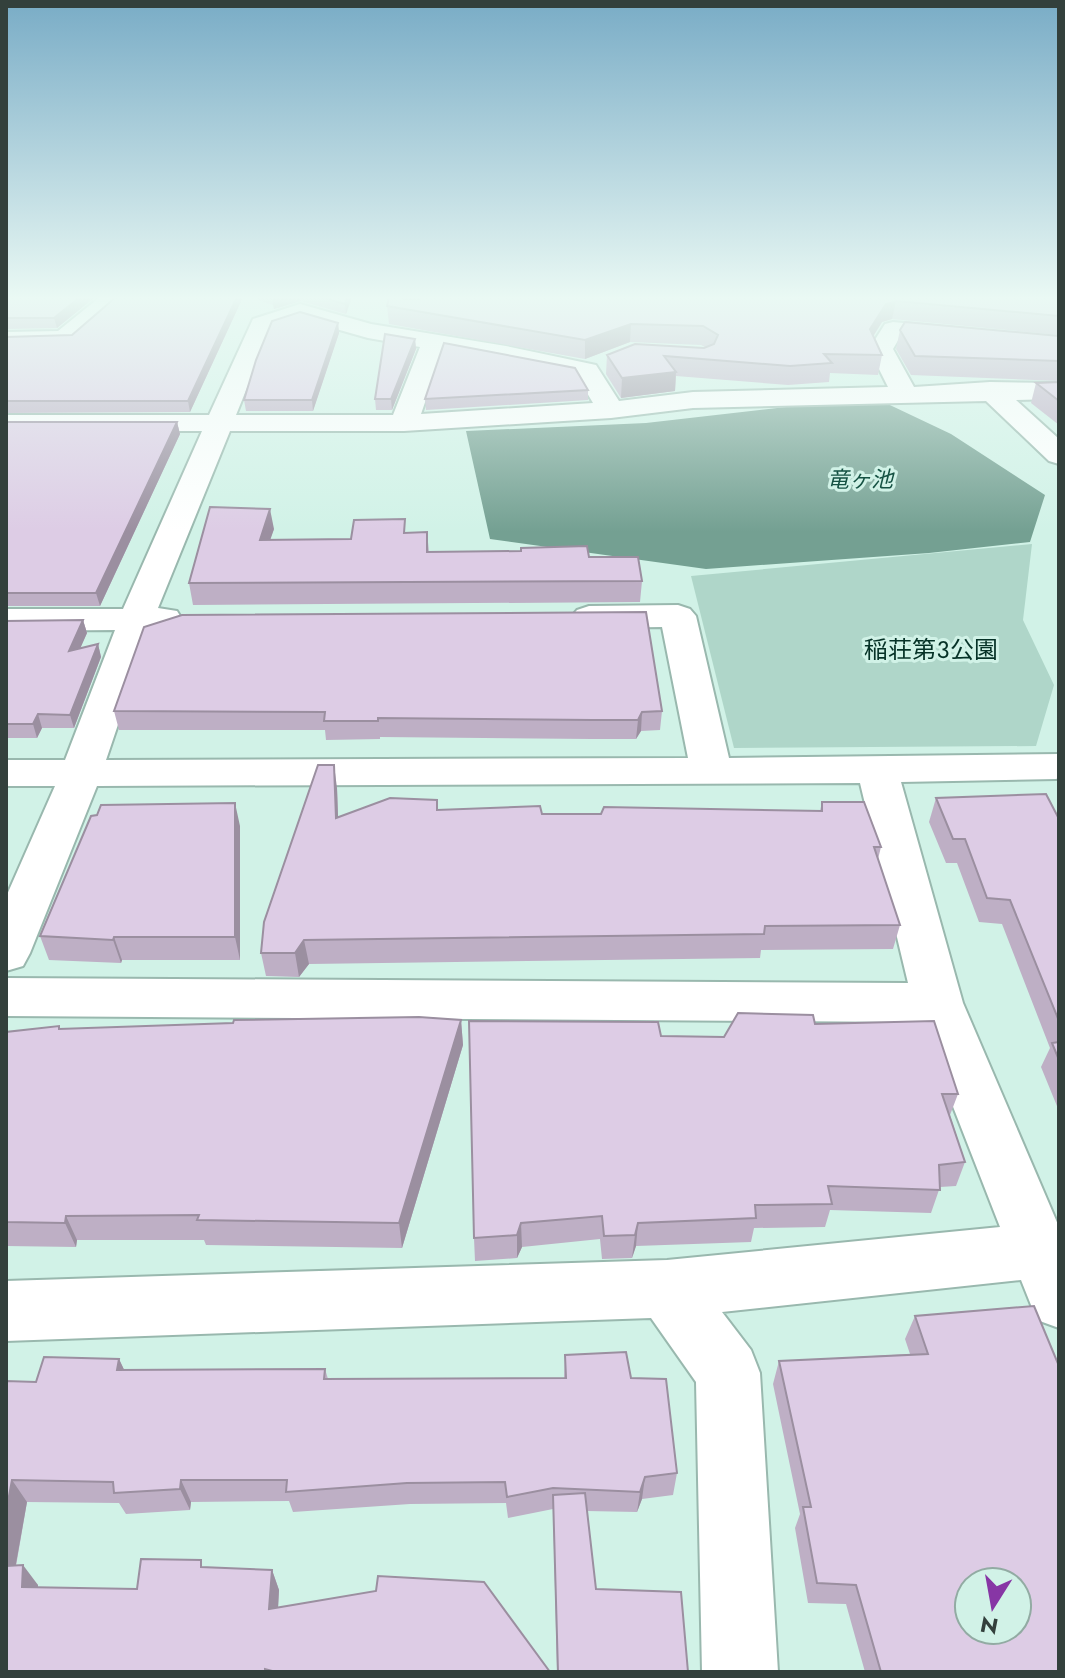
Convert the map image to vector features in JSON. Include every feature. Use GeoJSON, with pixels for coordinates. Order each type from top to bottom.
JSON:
{"type":"FeatureCollection","features":[{"type":"Feature","properties":{"kind":"street"},"geometry":{"type":"LineString","coordinates":[[6,953],[81,773],[136,620],[240,375]]}},
{"type":"Feature","properties":{"kind":"street"},"geometry":{"type":"LineString","coordinates":[[404,423],[422,375]]}},
{"type":"Feature","properties":{"kind":"street"},"geometry":{"type":"LineString","coordinates":[[590,375],[611,410]]}},
{"type":"Feature","properties":{"kind":"street"},"geometry":{"type":"LineString","coordinates":[[895,375],[904,393]]}},
{"type":"Feature","properties":{"kind":"street"},"geometry":{"type":"LineString","coordinates":[[6,423],[404,423],[611,410],[693,400],[990,390],[1059,391]]}},
{"type":"Feature","properties":{"kind":"street"},"geometry":{"type":"LineString","coordinates":[[990,390],[1059,455]]}},
{"type":"Feature","properties":{"kind":"street"},"geometry":{"type":"LineString","coordinates":[[551,617],[678,616],[711,768]]}},
{"type":"Feature","properties":{"kind":"street"},"geometry":{"type":"LineString","coordinates":[[6,620],[200,619]]}},
{"type":"Feature","properties":{"kind":"street"},"geometry":{"type":"LineString","coordinates":[[6,773],[711,768],[877,770],[1058,762]]}},
{"type":"Feature","properties":{"kind":"street"},"geometry":{"type":"LineString","coordinates":[[6,1311],[667,1289],[1052,1269],[938,1003],[877,770]]}},
{"type":"Feature","properties":{"kind":"street"},"geometry":{"type":"LineString","coordinates":[[6,997],[938,1003]]}},
{"type":"Feature","properties":{"kind":"street"},"geometry":{"type":"LineString","coordinates":[[667,1289],[728,1373],[740,1672]]}},
{"type":"Feature","properties":{"kind":"green space","name":"稲荘第３公園"},"geometry":{"type":"Polygon","coordinates":[[[1032,544],[1023,620],[1054,685],[1036,746],[734,748],[691,576],[1032,544]]]}},
{"type":"Feature","properties":{"kind":"water","name":"竜ヶ池"},"geometry":{"type":"Polygon","coordinates":[[[873,397],[951,434],[1045,495],[1030,542],[929,553],[706,569],[490,539],[466,431],[646,423],[873,397]]]}},
{"type":"Feature","properties":{"kind":"building"},"geometry":{"type":"Polygon","coordinates":[[[6,375],[200,375],[188,401],[6,401],[6,375]]]}},
{"type":"Feature","properties":{"kind":"building"},"geometry":{"type":"Polygon","coordinates":[[[251,375],[320,375],[312,400],[244,400],[251,375]]]}},
{"type":"Feature","properties":{"kind":"building"},"geometry":{"type":"Polygon","coordinates":[[[379,375],[400,375],[391,399],[375,399],[379,375]]]}},
{"type":"Feature","properties":{"kind":"building"},"geometry":{"type":"Polygon","coordinates":[[[433,375],[579,375],[588,390],[425,399],[433,375]]]}},
{"type":"Feature","properties":{"kind":"building"},"geometry":{"type":"Polygon","coordinates":[[[1059,382],[1059,401],[1036,383],[1059,382]]]}},
{"type":"Feature","properties":{"kind":"building"},"geometry":{"type":"Polygon","coordinates":[[[6,422],[177,422],[96,593],[6,593],[6,422]]]}},
{"type":"Feature","properties":{"kind":"building"},"geometry":{"type":"Polygon","coordinates":[[[210,507],[270,509],[260,540],[351,539],[354,520],[405,519],[404,533],[427,532],[427,552],[521,551],[521,548],[587,546],[589,557],[638,557],[642,581],[189,583],[210,507]]]}},
{"type":"Feature","properties":{"kind":"building"},"geometry":{"type":"Polygon","coordinates":[[[646,612],[662,711],[642,712],[638,720],[378,718],[378,721],[324,721],[325,712],[114,711],[144,627],[182,615],[646,612]]]}},
{"type":"Feature","properties":{"kind":"building"},"geometry":{"type":"Polygon","coordinates":[[[83,620],[69,651],[98,644],[70,715],[38,714],[33,724],[6,724],[6,621],[83,620]]]}},
{"type":"Feature","properties":{"kind":"building"},"geometry":{"type":"Polygon","coordinates":[[[318,765],[334,765],[336,818],[390,798],[437,800],[437,810],[540,806],[542,814],[601,814],[604,807],[822,811],[822,802],[864,802],[881,847],[874,847],[900,925],[765,926],[764,934],[304,940],[295,953],[261,953],[264,922],[318,765]]]}},
{"type":"Feature","properties":{"kind":"building"},"geometry":{"type":"Polygon","coordinates":[[[1046,794],[1059,819],[1059,1021],[1010,900],[987,898],[965,839],[953,839],[936,798],[1046,794]]]}},
{"type":"Feature","properties":{"kind":"building"},"geometry":{"type":"Polygon","coordinates":[[[235,803],[235,937],[114,937],[113,940],[40,936],[91,816],[97,815],[101,805],[235,803]]]}},
{"type":"Feature","properties":{"kind":"building"},"geometry":{"type":"Polygon","coordinates":[[[738,1013],[813,1015],[815,1024],[934,1021],[958,1094],[942,1094],[965,1162],[939,1165],[940,1190],[828,1186],[832,1204],[755,1205],[756,1218],[638,1223],[635,1235],[604,1236],[602,1216],[521,1223],[517,1235],[474,1238],[469,1021],[658,1022],[661,1036],[724,1037],[738,1013]]]}},
{"type":"Feature","properties":{"kind":"building"},"geometry":{"type":"Polygon","coordinates":[[[419,1017],[461,1020],[399,1223],[197,1220],[199,1215],[66,1216],[65,1223],[6,1222],[6,1032],[59,1026],[59,1029],[233,1023],[234,1020],[419,1017]]]}},
{"type":"Feature","properties":{"kind":"building"},"geometry":{"type":"Polygon","coordinates":[[[1059,1042],[1059,1060],[1052,1043],[1059,1042]]]}},
{"type":"Feature","properties":{"kind":"building"},"geometry":{"type":"Polygon","coordinates":[[[1034,1306],[1059,1366],[1059,1672],[881,1672],[856,1585],[817,1583],[803,1507],[811,1507],[779,1361],[928,1354],[915,1316],[1034,1306]]]}},
{"type":"Feature","properties":{"kind":"building"},"geometry":{"type":"Polygon","coordinates":[[[626,1352],[631,1378],[666,1379],[677,1473],[645,1477],[640,1492],[553,1488],[507,1497],[505,1482],[407,1483],[286,1492],[287,1480],[181,1480],[180,1489],[114,1493],[113,1482],[12,1480],[6,1512],[6,1381],[36,1382],[44,1357],[119,1359],[117,1370],[325,1369],[324,1379],[566,1378],[565,1355],[626,1352]]]}},
{"type":"Feature","properties":{"kind":"building"},"geometry":{"type":"Polygon","coordinates":[[[585,1493],[596,1589],[681,1592],[688,1672],[558,1672],[553,1495],[585,1493]]]}},
{"type":"Feature","properties":{"kind":"building"},"geometry":{"type":"Polygon","coordinates":[[[141,1559],[201,1560],[201,1567],[272,1570],[269,1609],[376,1591],[378,1576],[484,1582],[550,1672],[276,1672],[265,1669],[265,1672],[6,1672],[6,1566],[23,1565],[22,1587],[137,1589],[141,1559]]]}}]}
